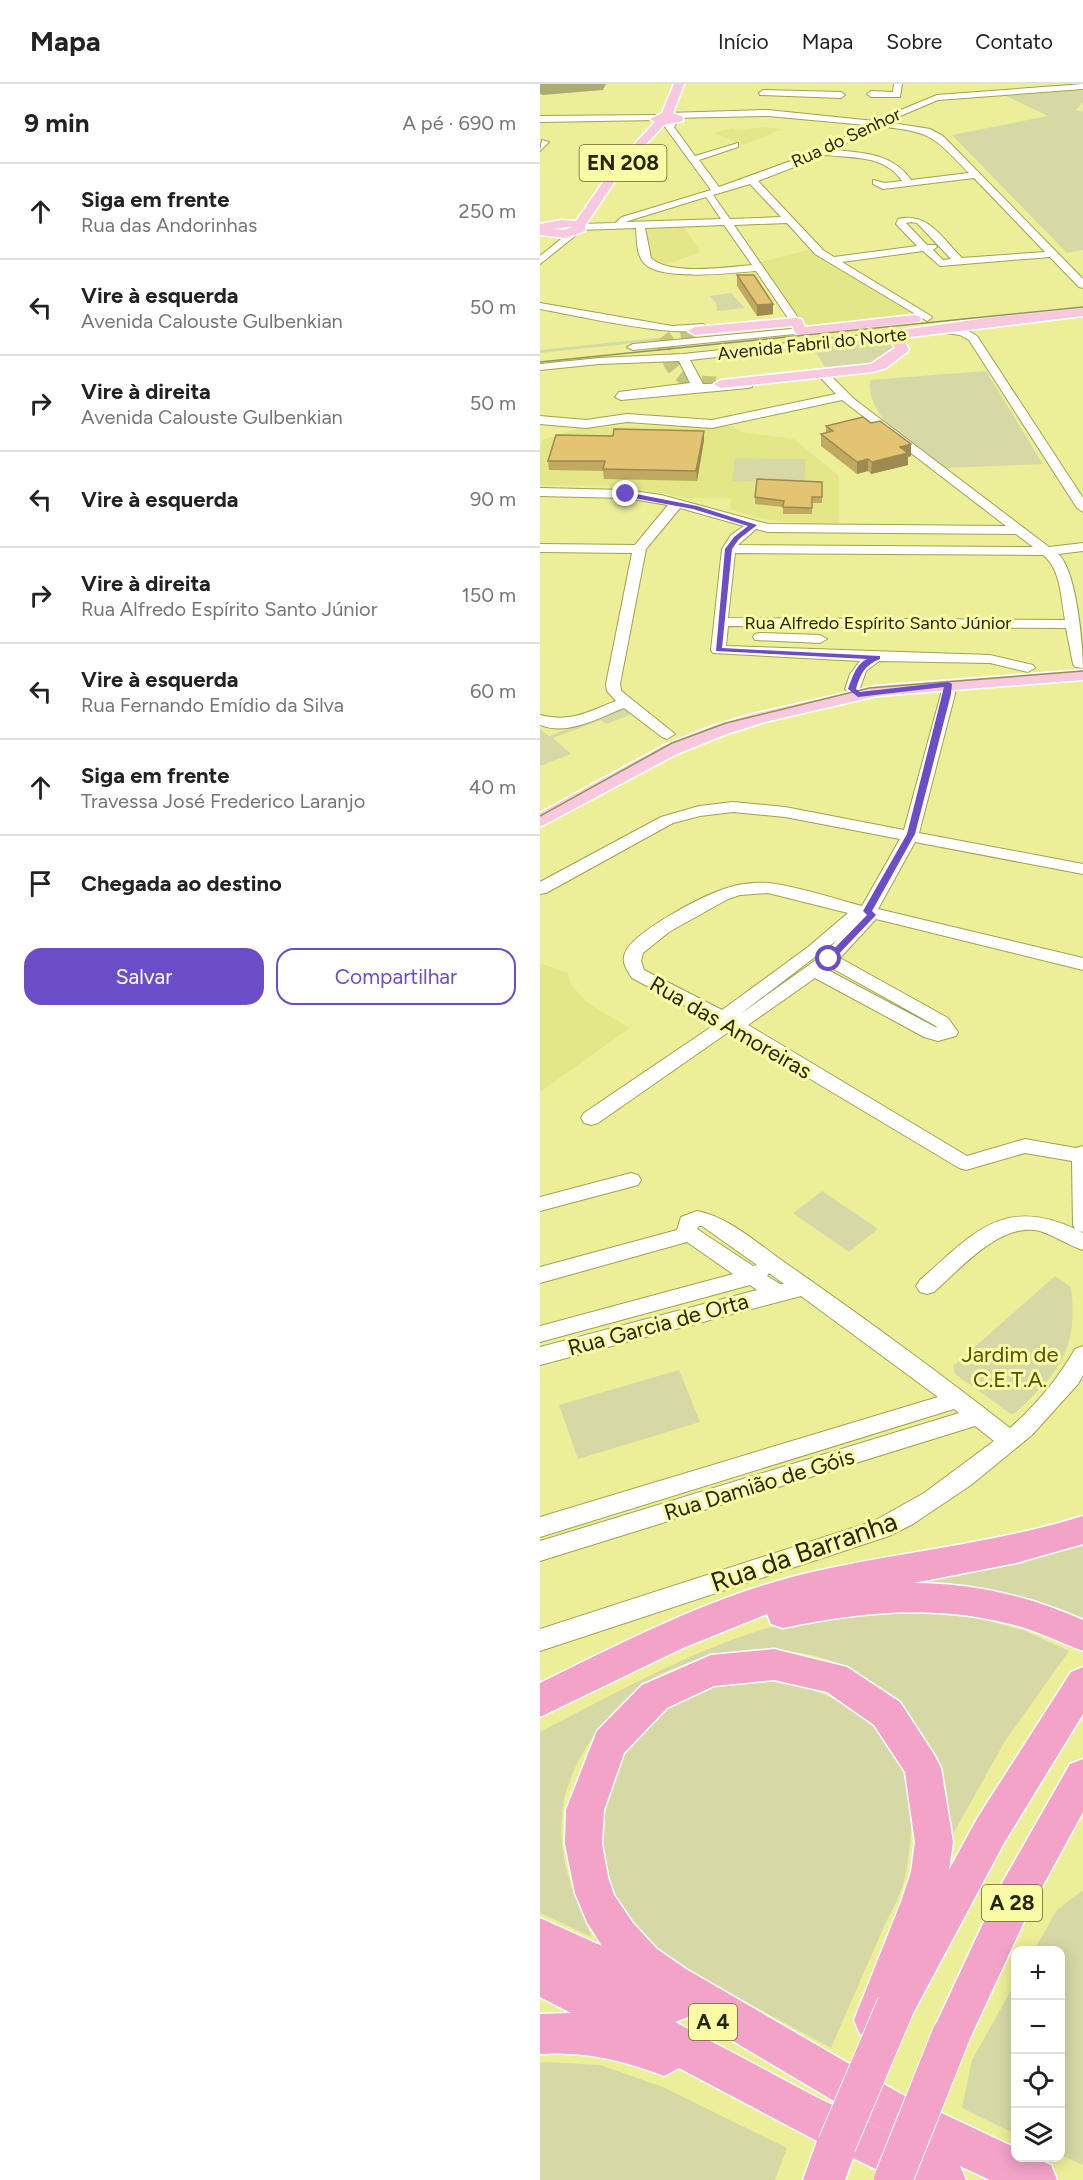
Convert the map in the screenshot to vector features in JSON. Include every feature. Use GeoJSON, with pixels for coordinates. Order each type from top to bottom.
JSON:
{"type":"FeatureCollection","features":[{"type":"Feature","properties":{"kind":"highway"},"geometry":{"type":"LineString","coordinates":[[540,1701],[621,1660],[692,1628],[778,1596],[842,1581],[1017,1548],[1083,1530]]}},
{"type":"Feature","properties":{"kind":"highway"},"geometry":{"type":"LineString","coordinates":[[540,1715],[745,1625],[810,1606],[868,1598],[948,1598],[998,1606],[1052,1623],[1083,1636]]}},
{"type":"Feature","properties":{"kind":"highway"},"geometry":{"type":"LineString","coordinates":[[830,2162],[885,2013],[922,1897],[934,1844],[932,1799],[928,1778],[910,1743],[887,1714],[861,1692],[824,1674],[778,1664],[734,1666],[711,1671],[665,1690],[646,1703],[613,1737],[592,1780],[582,1825],[586,1871],[594,1895],[619,1938],[656,1972],[886,2108]]}},
{"type":"Feature","properties":{"kind":"highway","name":"A 28"},"geometry":{"type":"LineString","coordinates":[[885,2013],[991,1830],[1083,1683]]}},
{"type":"Feature","properties":{"kind":"highway","name":"A 28"},"geometry":{"type":"LineString","coordinates":[[893,2180],[951,2035],[1015,1898],[1083,1776]]}},
{"type":"Feature","properties":{"kind":"highway","name":"A 4"},"geometry":{"type":"LineString","coordinates":[[540,1936],[1036,2180]]}},
{"type":"Feature","properties":{"kind":"highway","name":"A 4"},"geometry":{"type":"LineString","coordinates":[[540,1976],[676,2044],[801,2112],[945,2180]]}},
{"type":"Feature","properties":{"kind":"highway"},"geometry":{"type":"LineString","coordinates":[[540,2034],[580,2032],[607,2036],[638,2045],[751,2096],[801,2112]]}},
{"type":"Feature","properties":{"kind":"main road","name":"EN 208"},"geometry":{"type":"LineString","coordinates":[[580,226],[619,167],[666,119],[679,84]]}},
{"type":"Feature","properties":{"kind":"main road"},"geometry":{"type":"LineString","coordinates":[[558,231],[580,226]]}},
{"type":"Feature","properties":{"kind":"main road"},"geometry":{"type":"LineString","coordinates":[[540,230],[558,231],[580,226]]}},
{"type":"Feature","properties":{"kind":"main road","name":"Avenida Fabril do Norte"},"geometry":{"type":"LineString","coordinates":[[796,324],[927,318],[1083,303]]}},
{"type":"Feature","properties":{"kind":"main road","name":"Avenida Fabril do Norte"},"geometry":{"type":"LineString","coordinates":[[894,335],[1083,312]]}},
{"type":"Feature","properties":{"kind":"main road"},"geometry":{"type":"LineString","coordinates":[[695,331],[796,324]]}},
{"type":"Feature","properties":{"kind":"main road"},"geometry":{"type":"LineString","coordinates":[[721,384],[826,375],[881,365],[902,349],[894,335]]}},
{"type":"Feature","properties":{"kind":"main road"},"geometry":{"type":"LineString","coordinates":[[540,821],[657,756],[696,738],[898,677],[1028,668],[1082,667]]}},
{"type":"Feature","properties":{"kind":"main road"},"geometry":{"type":"LineString","coordinates":[[540,804],[667,734],[706,719],[856,689],[948,684],[1082,667]]}},
{"type":"Feature","properties":{"kind":"street"},"geometry":{"type":"LineString","coordinates":[[763,92],[841,98],[844,84]]}},
{"type":"Feature","properties":{"kind":"street"},"geometry":{"type":"LineString","coordinates":[[871,94],[897,95],[898,84]]}},
{"type":"Feature","properties":{"kind":"street"},"geometry":{"type":"LineString","coordinates":[[952,84],[963,95]]}},
{"type":"Feature","properties":{"kind":"street","name":"Rua do Senhor"},"geometry":{"type":"LineString","coordinates":[[620,226],[625,219],[752,180],[824,152],[876,123],[937,98],[1083,86]]}},
{"type":"Feature","properties":{"kind":"street"},"geometry":{"type":"LineString","coordinates":[[540,119],[666,119],[695,115],[779,114],[913,128],[937,136],[1083,285]]}},
{"type":"Feature","properties":{"kind":"street"},"geometry":{"type":"LineString","coordinates":[[666,119],[669,127],[694,159],[729,222],[796,324]]}},
{"type":"Feature","properties":{"kind":"street"},"geometry":{"type":"LineString","coordinates":[[694,159],[728,146]]}},
{"type":"Feature","properties":{"kind":"street"},"geometry":{"type":"LineString","coordinates":[[824,152],[885,160],[895,165],[907,180],[975,175]]}},
{"type":"Feature","properties":{"kind":"street"},"geometry":{"type":"LineString","coordinates":[[752,180],[819,252],[927,318]]}},
{"type":"Feature","properties":{"kind":"street"},"geometry":{"type":"LineString","coordinates":[[580,226],[788,220]]}},
{"type":"Feature","properties":{"kind":"street"},"geometry":{"type":"LineString","coordinates":[[959,261],[918,220],[900,221],[940,263],[1053,254]]}},
{"type":"Feature","properties":{"kind":"street"},"geometry":{"type":"LineString","coordinates":[[640,225],[647,260],[656,267],[676,271],[759,268]]}},
{"type":"Feature","properties":{"kind":"street"},"geometry":{"type":"LineString","coordinates":[[540,261],[558,231]]}},
{"type":"Feature","properties":{"kind":"street"},"geometry":{"type":"LineString","coordinates":[[834,260],[944,246]]}},
{"type":"Feature","properties":{"kind":"street"},"geometry":{"type":"LineString","coordinates":[[540,306],[672,329],[796,324]]}},
{"type":"Feature","properties":{"kind":"street"},"geometry":{"type":"LineString","coordinates":[[974,338],[977,329],[984,323]]}},
{"type":"Feature","properties":{"kind":"street","name":"Avenida Fabril do Norte"},"geometry":{"type":"LineString","coordinates":[[540,357],[677,343],[796,324]]}},
{"type":"Feature","properties":{"kind":"street"},"geometry":{"type":"LineString","coordinates":[[672,329],[677,343]]}},
{"type":"Feature","properties":{"kind":"street"},"geometry":{"type":"LineString","coordinates":[[943,330],[963,332],[974,338],[1083,508]]}},
{"type":"Feature","properties":{"kind":"street","name":"Avenida Fabril do Norte"},"geometry":{"type":"LineString","coordinates":[[540,367],[599,361],[682,357],[894,335]]}},
{"type":"Feature","properties":{"kind":"street"},"geometry":{"type":"LineString","coordinates":[[682,357],[701,387]]}},
{"type":"Feature","properties":{"kind":"street"},"geometry":{"type":"LineString","coordinates":[[701,387],[621,397],[624,394],[826,375],[843,396],[1060,564],[1075,645],[1082,667]]}},
{"type":"Feature","properties":{"kind":"street"},"geometry":{"type":"LineString","coordinates":[[540,420],[586,424],[627,418],[712,424],[843,396]]}},
{"type":"Feature","properties":{"kind":"street"},"geometry":{"type":"LineString","coordinates":[[540,492],[626,494],[678,503],[753,525],[776,529],[1017,530]]}},
{"type":"Feature","properties":{"kind":"street"},"geometry":{"type":"LineString","coordinates":[[667,734],[614,691],[614,684],[639,549],[678,503]]}},
{"type":"Feature","properties":{"kind":"street"},"geometry":{"type":"LineString","coordinates":[[729,549],[736,538],[753,525]]}},
{"type":"Feature","properties":{"kind":"street"},"geometry":{"type":"LineString","coordinates":[[729,549],[1046,551],[1083,547]]}},
{"type":"Feature","properties":{"kind":"street"},"geometry":{"type":"LineString","coordinates":[[540,548],[639,549]]}},
{"type":"Feature","properties":{"kind":"street","name":"Rua Alfredo Espírito Santo Júnior"},"geometry":{"type":"LineString","coordinates":[[729,549],[720,630],[1071,624]]}},
{"type":"Feature","properties":{"kind":"street"},"geometry":{"type":"LineString","coordinates":[[820,639],[720,630],[718,650],[990,659],[1028,668]]}},
{"type":"Feature","properties":{"kind":"street"},"geometry":{"type":"LineString","coordinates":[[856,689],[865,662],[878,657]]}},
{"type":"Feature","properties":{"kind":"street"},"geometry":{"type":"LineString","coordinates":[[868,911],[911,834],[948,694],[948,684]]}},
{"type":"Feature","properties":{"kind":"street"},"geometry":{"type":"LineString","coordinates":[[540,720],[554,726],[566,725],[626,702]]}},
{"type":"Feature","properties":{"kind":"street"},"geometry":{"type":"LineString","coordinates":[[540,889],[667,820],[699,811],[733,807],[759,808],[911,834],[1083,869]]}},
{"type":"Feature","properties":{"kind":"street","name":"Rua das Amoreiras"},"geometry":{"type":"LineString","coordinates":[[1083,964],[778,889],[732,892],[710,902],[638,945],[632,960],[638,974],[730,1022],[959,1160],[966,1163],[1025,1146],[1083,1155]]}},
{"type":"Feature","properties":{"kind":"street"},"geometry":{"type":"LineString","coordinates":[[591,1118],[730,1022],[745,1020],[821,965],[872,915],[868,911]]}},
{"type":"Feature","properties":{"kind":"street"},"geometry":{"type":"LineString","coordinates":[[730,1022],[730,1011],[814,951],[859,912],[868,911]]}},
{"type":"Feature","properties":{"kind":"street"},"geometry":{"type":"LineString","coordinates":[[821,965],[942,1022],[949,1032],[945,1035],[931,1033],[821,965]]}},
{"type":"Feature","properties":{"kind":"street"},"geometry":{"type":"LineString","coordinates":[[1083,1155],[1083,1225]]}},
{"type":"Feature","properties":{"kind":"street"},"geometry":{"type":"LineString","coordinates":[[540,1204],[631,1180]]}},
{"type":"Feature","properties":{"kind":"street"},"geometry":{"type":"LineString","coordinates":[[777,1293],[690,1234],[687,1229],[688,1222],[697,1218],[708,1220],[978,1415],[1010,1441]]}},
{"type":"Feature","properties":{"kind":"street"},"geometry":{"type":"LineString","coordinates":[[927,1286],[987,1236],[1022,1222],[1037,1224],[1083,1242]]}},
{"type":"Feature","properties":{"kind":"street"},"geometry":{"type":"LineString","coordinates":[[540,1275],[690,1234]]}},
{"type":"Feature","properties":{"kind":"street","name":"Rua Garcia de Orta"},"geometry":{"type":"LineString","coordinates":[[540,1334],[751,1277],[771,1264]]}},
{"type":"Feature","properties":{"kind":"street","name":"Rua Garcia de Orta"},"geometry":{"type":"LineString","coordinates":[[540,1356],[777,1293],[804,1288]]}},
{"type":"Feature","properties":{"kind":"street","name":"Rua da Barranha"},"geometry":{"type":"LineString","coordinates":[[540,1640],[881,1529],[902,1520],[922,1508],[1010,1441],[1068,1381],[1083,1356]]}},
{"type":"Feature","properties":{"kind":"street","name":"Rua Damião de Góis"},"geometry":{"type":"LineString","coordinates":[[540,1527],[934,1408],[956,1399]]}},
{"type":"Feature","properties":{"kind":"street","name":"Rua Damião de Góis"},"geometry":{"type":"LineString","coordinates":[[540,1551],[951,1426],[978,1415]]}},
{"type":"Feature","properties":{"kind":"shaded area"},"geometry":{"type":"Polygon","coordinates":[[[540,84],[606,84],[603,90],[543,95],[540,94],[540,84]]]}},
{"type":"Feature","properties":{"kind":"shaded area"},"geometry":{"type":"Polygon","coordinates":[[[763,127],[782,129],[743,145],[713,133],[732,128],[739,130],[763,127]]]}},
{"type":"Feature","properties":{"kind":"shaded area"},"geometry":{"type":"Polygon","coordinates":[[[684,227],[701,252],[662,266],[650,260],[643,229],[684,227]]]}},
{"type":"Feature","properties":{"kind":"shaded area"},"geometry":{"type":"Polygon","coordinates":[[[808,250],[910,313],[906,316],[813,326],[801,322],[761,262],[808,250]]]}},
{"type":"Feature","properties":{"kind":"shaded area"},"geometry":{"type":"Polygon","coordinates":[[[733,426],[742,432],[794,439],[839,476],[839,523],[785,522],[758,518],[730,509],[731,498],[687,498],[621,486],[540,485],[542,440],[582,427],[733,426]]]}},
{"type":"Feature","properties":{"kind":"shaded area"},"geometry":{"type":"Polygon","coordinates":[[[540,963],[568,973],[571,984],[586,1002],[630,1028],[540,1092],[540,963]]]}},
{"type":"Feature","properties":{"kind":"green space"},"geometry":{"type":"Polygon","coordinates":[[[1083,90],[1083,102],[1076,110],[1083,112],[1083,250],[1067,253],[952,135],[1048,116],[1006,96],[1083,90]]]}},
{"type":"Feature","properties":{"kind":"green space"},"geometry":{"type":"Polygon","coordinates":[[[731,293],[745,308],[717,311],[716,303],[710,296],[731,293]]]}},
{"type":"Feature","properties":{"kind":"green space"},"geometry":{"type":"Polygon","coordinates":[[[666,337],[667,339],[664,340],[540,353],[540,350],[666,337]]]}},
{"type":"Feature","properties":{"kind":"green space"},"geometry":{"type":"Polygon","coordinates":[[[884,340],[896,347],[873,364],[826,369],[813,347],[884,340]]]}},
{"type":"Feature","properties":{"kind":"green space"},"geometry":{"type":"Polygon","coordinates":[[[986,371],[1043,464],[944,468],[907,441],[884,420],[871,395],[870,380],[986,371]]]}},
{"type":"Feature","properties":{"kind":"green space"},"geometry":{"type":"Polygon","coordinates":[[[735,458],[806,459],[804,482],[732,481],[735,458]]]}},
{"type":"Feature","properties":{"kind":"green space"},"geometry":{"type":"Polygon","coordinates":[[[622,708],[630,715],[606,724],[601,720],[553,738],[571,754],[540,766],[540,729],[549,736],[622,708]]]}},
{"type":"Feature","properties":{"kind":"green space"},"geometry":{"type":"Polygon","coordinates":[[[822,1191],[878,1229],[849,1252],[793,1213],[822,1191]]]}},
{"type":"Feature","properties":{"kind":"green space","name":"Jardim de C.E.T.A."},"geometry":{"type":"Polygon","coordinates":[[[1055,1276],[1071,1287],[1072,1328],[1068,1344],[1062,1359],[1043,1386],[1014,1414],[1011,1414],[955,1374],[953,1366],[1055,1276]]]}},
{"type":"Feature","properties":{"kind":"green space"},"geometry":{"type":"Polygon","coordinates":[[[679,1370],[700,1422],[578,1459],[559,1405],[679,1370]]]}},
{"type":"Feature","properties":{"kind":"green space"},"geometry":{"type":"Polygon","coordinates":[[[1083,1540],[1083,1619],[1012,1595],[949,1584],[884,1582],[1083,1540]]]}},
{"type":"Feature","properties":{"kind":"green space"},"geometry":{"type":"Polygon","coordinates":[[[924,1609],[974,1617],[1023,1630],[1069,1651],[1005,1741],[943,1852],[943,1802],[853,1674],[827,1659],[802,1653],[745,1652],[716,1656],[664,1673],[630,1695],[592,1738],[573,1772],[563,1806],[562,1841],[568,1874],[592,1937],[540,1913],[540,1732],[656,1672],[716,1646],[778,1625],[814,1617],[924,1609]]]}},
{"type":"Feature","properties":{"kind":"green space"},"geometry":{"type":"Polygon","coordinates":[[[779,1678],[817,1691],[848,1707],[873,1726],[892,1749],[904,1775],[910,1806],[910,1841],[904,1881],[831,2048],[672,1962],[638,1937],[613,1903],[596,1823],[624,1748],[650,1719],[682,1697],[729,1679],[779,1678]]]}},
{"type":"Feature","properties":{"kind":"green space"},"geometry":{"type":"Polygon","coordinates":[[[1083,1890],[1083,2165],[1065,2157],[1065,1946],[1036,1946],[1057,1910],[1083,1890]]]}},
{"type":"Feature","properties":{"kind":"green space"},"geometry":{"type":"Polygon","coordinates":[[[1011,1990],[1011,2132],[962,2108],[972,2060],[1011,1990]]]}},
{"type":"Feature","properties":{"kind":"green space"},"geometry":{"type":"Polygon","coordinates":[[[540,2063],[600,2065],[663,2087],[787,2148],[775,2180],[540,2180],[540,2063]]]}},
{"type":"Feature","properties":{"kind":"building"},"geometry":{"type":"Polygon","coordinates":[[[737,275],[754,275],[773,304],[757,305],[737,275]]]}},
{"type":"Feature","properties":{"kind":"building"},"geometry":{"type":"Polygon","coordinates":[[[863,417],[871,423],[880,421],[911,444],[900,447],[908,453],[872,462],[868,459],[857,462],[821,434],[833,431],[826,426],[863,417]]]}},
{"type":"Feature","properties":{"kind":"building"},"geometry":{"type":"Polygon","coordinates":[[[614,429],[704,431],[696,471],[603,469],[605,461],[548,461],[556,435],[613,436],[614,429]]]}},
{"type":"Feature","properties":{"kind":"building"},"geometry":{"type":"Polygon","coordinates":[[[757,479],[822,482],[822,497],[812,497],[812,508],[783,507],[784,501],[755,497],[757,479]]]}},
{"type":"Feature","properties":{"kind":"tunnel"},"geometry":{"type":"LineString","coordinates":[[695,331],[677,335],[664,345],[672,365],[677,372],[691,380],[699,383],[721,384]]}},
{"type":"Feature","properties":{"kind":"tram line"},"geometry":{"type":"LineString","coordinates":[[540,362],[1083,307]]}},
{"type":"Feature","properties":{"kind":"tram line"},"geometry":{"type":"LineString","coordinates":[[540,816],[672,743],[726,723],[869,688],[1083,671]]}},
{"type":"Feature","properties":{"kind":"route"},"geometry":{"type":"LineString","coordinates":[[626,494],[694,507],[753,525],[736,538],[729,549],[718,650],[878,657],[865,662],[858,673],[852,689],[855,694],[948,684],[948,694],[911,834],[868,911],[872,915],[829,959]]}}]}
